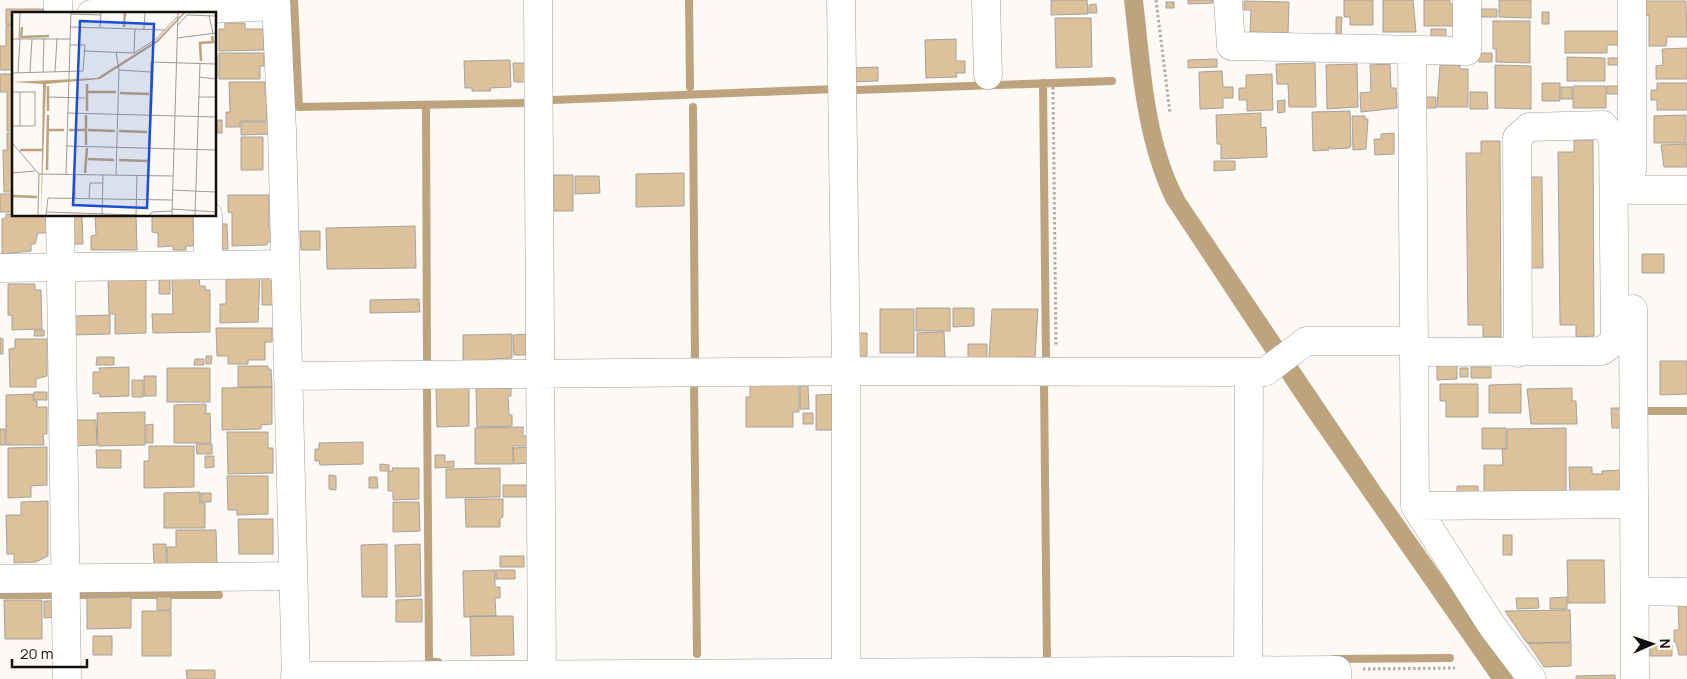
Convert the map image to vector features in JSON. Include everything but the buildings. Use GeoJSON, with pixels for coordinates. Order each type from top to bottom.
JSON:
{"type":"FeatureCollection","features":[{"type":"Feature","properties":{"kind":"street"},"geometry":{"type":"LineString","coordinates":[[538,0],[542,677]]}},
{"type":"Feature","properties":{"kind":"street"},"geometry":{"type":"LineString","coordinates":[[841,0],[846,371],[846,676]]}},
{"type":"Feature","properties":{"kind":"street"},"geometry":{"type":"LineString","coordinates":[[986,0],[988,75]]}},
{"type":"Feature","properties":{"kind":"street"},"geometry":{"type":"LineString","coordinates":[[1228,0],[1231,46],[1467,51],[1467,0]]}},
{"type":"Feature","properties":{"kind":"street"},"geometry":{"type":"LineString","coordinates":[[1632,0],[1635,679]]}},
{"type":"Feature","properties":{"kind":"street"},"geometry":{"type":"LineString","coordinates":[[108,12],[167,5],[276,3],[285,264],[295,677],[1060,675],[1248,670],[1337,674]]}},
{"type":"Feature","properties":{"kind":"street"},"geometry":{"type":"LineString","coordinates":[[1412,50],[1416,506],[1492,626],[1532,679]]}},
{"type":"Feature","properties":{"kind":"street"},"geometry":{"type":"LineString","coordinates":[[288,376],[846,371],[1257,372],[1306,342],[1518,353],[1602,351],[1615,340],[1613,137],[1603,126],[1528,127],[1517,138],[1518,353]]}},
{"type":"Feature","properties":{"kind":"street"},"geometry":{"type":"LineString","coordinates":[[1632,190],[1687,190]]}},
{"type":"Feature","properties":{"kind":"street"},"geometry":{"type":"LineString","coordinates":[[60,216],[67,679]]}},
{"type":"Feature","properties":{"kind":"street"},"geometry":{"type":"LineString","coordinates":[[208,216],[208,264]]}},
{"type":"Feature","properties":{"kind":"street"},"geometry":{"type":"LineString","coordinates":[[0,268],[285,264]]}},
{"type":"Feature","properties":{"kind":"street"},"geometry":{"type":"LineString","coordinates":[[1248,670],[1257,372]]}},
{"type":"Feature","properties":{"kind":"street"},"geometry":{"type":"LineString","coordinates":[[1416,506],[1634,504]]}},
{"type":"Feature","properties":{"kind":"street"},"geometry":{"type":"LineString","coordinates":[[0,579],[293,576]]}},
{"type":"Feature","properties":{"kind":"street"},"geometry":{"type":"LineString","coordinates":[[1635,591],[1687,592]]}},
{"type":"Feature","properties":{"kind":"path"},"geometry":{"type":"LineString","coordinates":[[1156,0],[1170,113]]}},
{"type":"Feature","properties":{"kind":"path"},"geometry":{"type":"LineString","coordinates":[[1053,87],[1056,371]]}},
{"type":"Feature","properties":{"kind":"path"},"geometry":{"type":"LineString","coordinates":[[1337,674],[1455,668]]}},
{"type":"Feature","properties":{"kind":"shaded area"},"geometry":{"type":"Polygon","coordinates":[[[1124,0],[1143,0],[1151,76],[1160,126],[1174,175],[1185,198],[1380,487],[1515,679],[1491,679],[1299,403],[1166,202],[1156,178],[1142,128],[1133,77],[1124,0]]]}},
{"type":"Feature","properties":{"kind":"waterway"},"geometry":{"type":"LineString","coordinates":[[294,0],[299,107],[529,103]]}},
{"type":"Feature","properties":{"kind":"waterway"},"geometry":{"type":"LineString","coordinates":[[689,0],[690,87]]}},
{"type":"Feature","properties":{"kind":"waterway"},"geometry":{"type":"LineString","coordinates":[[856,90],[1112,81]]}},
{"type":"Feature","properties":{"kind":"waterway"},"geometry":{"type":"LineString","coordinates":[[1043,83],[1046,360]]}},
{"type":"Feature","properties":{"kind":"waterway"},"geometry":{"type":"LineString","coordinates":[[553,100],[836,89]]}},
{"type":"Feature","properties":{"kind":"waterway"},"geometry":{"type":"LineString","coordinates":[[426,105],[427,364]]}},
{"type":"Feature","properties":{"kind":"waterway"},"geometry":{"type":"LineString","coordinates":[[693,107],[695,359]]}},
{"type":"Feature","properties":{"kind":"waterway"},"geometry":{"type":"LineString","coordinates":[[1044,383],[1047,661]]}},
{"type":"Feature","properties":{"kind":"waterway"},"geometry":{"type":"LineString","coordinates":[[694,385],[697,654]]}},
{"type":"Feature","properties":{"kind":"waterway"},"geometry":{"type":"LineString","coordinates":[[427,389],[429,662],[438,662]]}},
{"type":"Feature","properties":{"kind":"waterway"},"geometry":{"type":"LineString","coordinates":[[1645,411],[1687,411]]}},
{"type":"Feature","properties":{"kind":"waterway"},"geometry":{"type":"LineString","coordinates":[[0,595],[53,595]]}},
{"type":"Feature","properties":{"kind":"waterway"},"geometry":{"type":"LineString","coordinates":[[82,595],[219,595]]}},
{"type":"Feature","properties":{"kind":"waterway"},"geometry":{"type":"LineString","coordinates":[[1335,659],[1450,658]]}}]}
